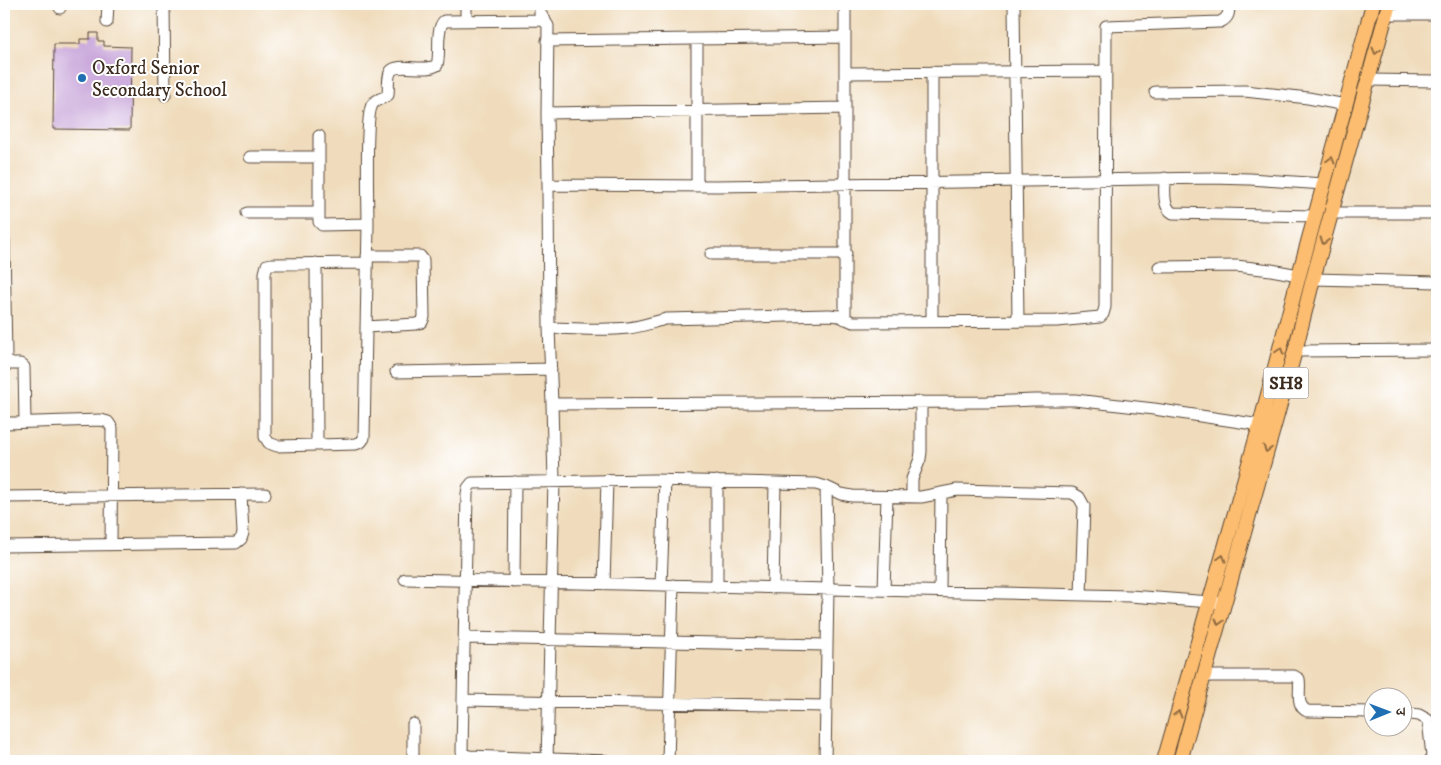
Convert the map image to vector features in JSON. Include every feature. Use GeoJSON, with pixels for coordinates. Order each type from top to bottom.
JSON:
{"type":"FeatureCollection","features":[{"type":"Feature","properties":{"kind":"main road","name":"SH8"},"geometry":{"type":"LineString","coordinates":[[1180,761],[1224,603],[1267,426],[1299,275],[1373,4]]}},
{"type":"Feature","properties":{"kind":"main road","name":"SH8"},"geometry":{"type":"LineString","coordinates":[[1164,761],[1210,601],[1267,426],[1295,351],[1387,9]]}},
{"type":"Feature","properties":{"kind":"street"},"geometry":{"type":"LineString","coordinates":[[107,22],[108,4]]}},
{"type":"Feature","properties":{"kind":"street"},"geometry":{"type":"LineString","coordinates":[[164,4],[165,95]]}},
{"type":"Feature","properties":{"kind":"street"},"geometry":{"type":"LineString","coordinates":[[466,4],[466,20]]}},
{"type":"Feature","properties":{"kind":"street"},"geometry":{"type":"LineString","coordinates":[[540,4],[540,14],[548,26],[547,113],[554,481],[547,760]]}},
{"type":"Feature","properties":{"kind":"street"},"geometry":{"type":"LineString","coordinates":[[845,4],[846,319]]}},
{"type":"Feature","properties":{"kind":"street"},"geometry":{"type":"LineString","coordinates":[[1014,4],[1018,321]]}},
{"type":"Feature","properties":{"kind":"street"},"geometry":{"type":"LineString","coordinates":[[550,328],[627,328],[666,320],[828,315],[839,316],[853,322],[1057,321],[1096,318],[1103,314],[1105,307],[1106,26],[1220,22],[1229,15],[1229,4]]}},
{"type":"Feature","properties":{"kind":"street"},"geometry":{"type":"LineString","coordinates":[[1387,9],[1437,14]]}},
{"type":"Feature","properties":{"kind":"street"},"geometry":{"type":"LineString","coordinates":[[366,327],[422,322],[424,317],[422,258],[417,256],[367,260],[267,265],[266,437],[269,443],[277,446],[356,444],[364,438],[367,260],[368,224],[368,136],[370,107],[374,101],[388,95],[389,73],[398,68],[429,68],[437,64],[440,26],[448,20],[545,20]]}},
{"type":"Feature","properties":{"kind":"street"},"geometry":{"type":"LineString","coordinates":[[548,41],[845,37]]}},
{"type":"Feature","properties":{"kind":"street"},"geometry":{"type":"LineString","coordinates":[[697,39],[697,186]]}},
{"type":"Feature","properties":{"kind":"street"},"geometry":{"type":"LineString","coordinates":[[845,73],[1106,71]]}},
{"type":"Feature","properties":{"kind":"street"},"geometry":{"type":"LineString","coordinates":[[932,72],[932,321]]}},
{"type":"Feature","properties":{"kind":"street"},"geometry":{"type":"LineString","coordinates":[[1368,80],[1437,81]]}},
{"type":"Feature","properties":{"kind":"street"},"geometry":{"type":"LineString","coordinates":[[1155,92],[1255,91],[1346,105]]}},
{"type":"Feature","properties":{"kind":"street"},"geometry":{"type":"LineString","coordinates":[[547,113],[845,108]]}},
{"type":"Feature","properties":{"kind":"street"},"geometry":{"type":"LineString","coordinates":[[318,136],[318,222],[322,225],[368,224]]}},
{"type":"Feature","properties":{"kind":"street"},"geometry":{"type":"LineString","coordinates":[[250,157],[318,156]]}},
{"type":"Feature","properties":{"kind":"street"},"geometry":{"type":"LineString","coordinates":[[548,185],[697,186],[1165,178],[1250,179],[1324,184]]}},
{"type":"Feature","properties":{"kind":"street"},"geometry":{"type":"LineString","coordinates":[[1165,178],[1166,205],[1168,210],[1173,213],[1316,216]]}},
{"type":"Feature","properties":{"kind":"street"},"geometry":{"type":"LineString","coordinates":[[247,213],[318,213]]}},
{"type":"Feature","properties":{"kind":"street"},"geometry":{"type":"LineString","coordinates":[[1332,213],[1437,213]]}},
{"type":"Feature","properties":{"kind":"street"},"geometry":{"type":"LineString","coordinates":[[4,240],[6,363],[22,365],[24,367],[25,422]]}},
{"type":"Feature","properties":{"kind":"street"},"geometry":{"type":"LineString","coordinates":[[711,254],[846,254]]}},
{"type":"Feature","properties":{"kind":"street"},"geometry":{"type":"LineString","coordinates":[[316,263],[318,445]]}},
{"type":"Feature","properties":{"kind":"street"},"geometry":{"type":"LineString","coordinates":[[1159,267],[1236,266],[1299,275]]}},
{"type":"Feature","properties":{"kind":"street"},"geometry":{"type":"LineString","coordinates":[[1313,279],[1437,282]]}},
{"type":"Feature","properties":{"kind":"street"},"geometry":{"type":"LineString","coordinates":[[1295,351],[1437,350]]}},
{"type":"Feature","properties":{"kind":"street"},"geometry":{"type":"LineString","coordinates":[[396,372],[551,369]]}},
{"type":"Feature","properties":{"kind":"street"},"geometry":{"type":"LineString","coordinates":[[552,404],[1075,400],[1154,409],[1267,426]]}},
{"type":"Feature","properties":{"kind":"street"},"geometry":{"type":"LineString","coordinates":[[912,497],[914,473],[921,452],[921,402]]}},
{"type":"Feature","properties":{"kind":"street"},"geometry":{"type":"LineString","coordinates":[[4,423],[101,420],[108,422],[112,428],[111,544]]}},
{"type":"Feature","properties":{"kind":"street"},"geometry":{"type":"LineString","coordinates":[[604,584],[608,480]]}},
{"type":"Feature","properties":{"kind":"street"},"geometry":{"type":"LineString","coordinates":[[608,761],[547,760],[468,756],[463,754],[468,494],[470,485],[475,482],[665,480],[816,484],[846,495],[912,497],[929,496],[957,490],[1072,493],[1077,494],[1084,506],[1081,595]]}},
{"type":"Feature","properties":{"kind":"street"},"geometry":{"type":"LineString","coordinates":[[661,585],[665,480]]}},
{"type":"Feature","properties":{"kind":"street"},"geometry":{"type":"LineString","coordinates":[[717,481],[717,586]]}},
{"type":"Feature","properties":{"kind":"street"},"geometry":{"type":"LineString","coordinates":[[514,582],[515,482]]}},
{"type":"Feature","properties":{"kind":"street"},"geometry":{"type":"LineString","coordinates":[[773,588],[775,483]]}},
{"type":"Feature","properties":{"kind":"street"},"geometry":{"type":"LineString","coordinates":[[825,761],[828,589],[826,487]]}},
{"type":"Feature","properties":{"kind":"street"},"geometry":{"type":"LineString","coordinates":[[940,591],[941,492]]}},
{"type":"Feature","properties":{"kind":"street"},"geometry":{"type":"LineString","coordinates":[[4,546],[236,543],[241,539],[243,533],[241,494]]}},
{"type":"Feature","properties":{"kind":"street"},"geometry":{"type":"LineString","coordinates":[[4,497],[265,494]]}},
{"type":"Feature","properties":{"kind":"street"},"geometry":{"type":"LineString","coordinates":[[884,590],[887,496]]}},
{"type":"Feature","properties":{"kind":"street"},"geometry":{"type":"LineString","coordinates":[[405,579],[1130,596],[1224,603]]}},
{"type":"Feature","properties":{"kind":"street"},"geometry":{"type":"LineString","coordinates":[[668,761],[673,585]]}},
{"type":"Feature","properties":{"kind":"street"},"geometry":{"type":"LineString","coordinates":[[464,638],[827,645]]}},
{"type":"Feature","properties":{"kind":"street"},"geometry":{"type":"LineString","coordinates":[[1204,676],[1294,676],[1297,677],[1300,683],[1299,703],[1303,710],[1364,712]]}},
{"type":"Feature","properties":{"kind":"street"},"geometry":{"type":"LineString","coordinates":[[463,700],[826,706]]}},
{"type":"Feature","properties":{"kind":"street"},"geometry":{"type":"LineString","coordinates":[[1414,714],[1428,720],[1432,756],[1430,761]]}},
{"type":"Feature","properties":{"kind":"street"},"geometry":{"type":"LineString","coordinates":[[413,724],[413,761]]}},
{"type":"Feature","properties":{"kind":"building"},"geometry":{"type":"Polygon","coordinates":[[[90,33],[98,33],[98,41],[104,41],[104,46],[131,47],[130,130],[53,129],[54,44],[80,44],[80,39],[90,39],[90,33]]]}},
{"type":"Feature","properties":{"kind":"place","name":"Oxford Senior Secondary School"},"geometry":{"type":"Point","coordinates":[82,78]}}]}
